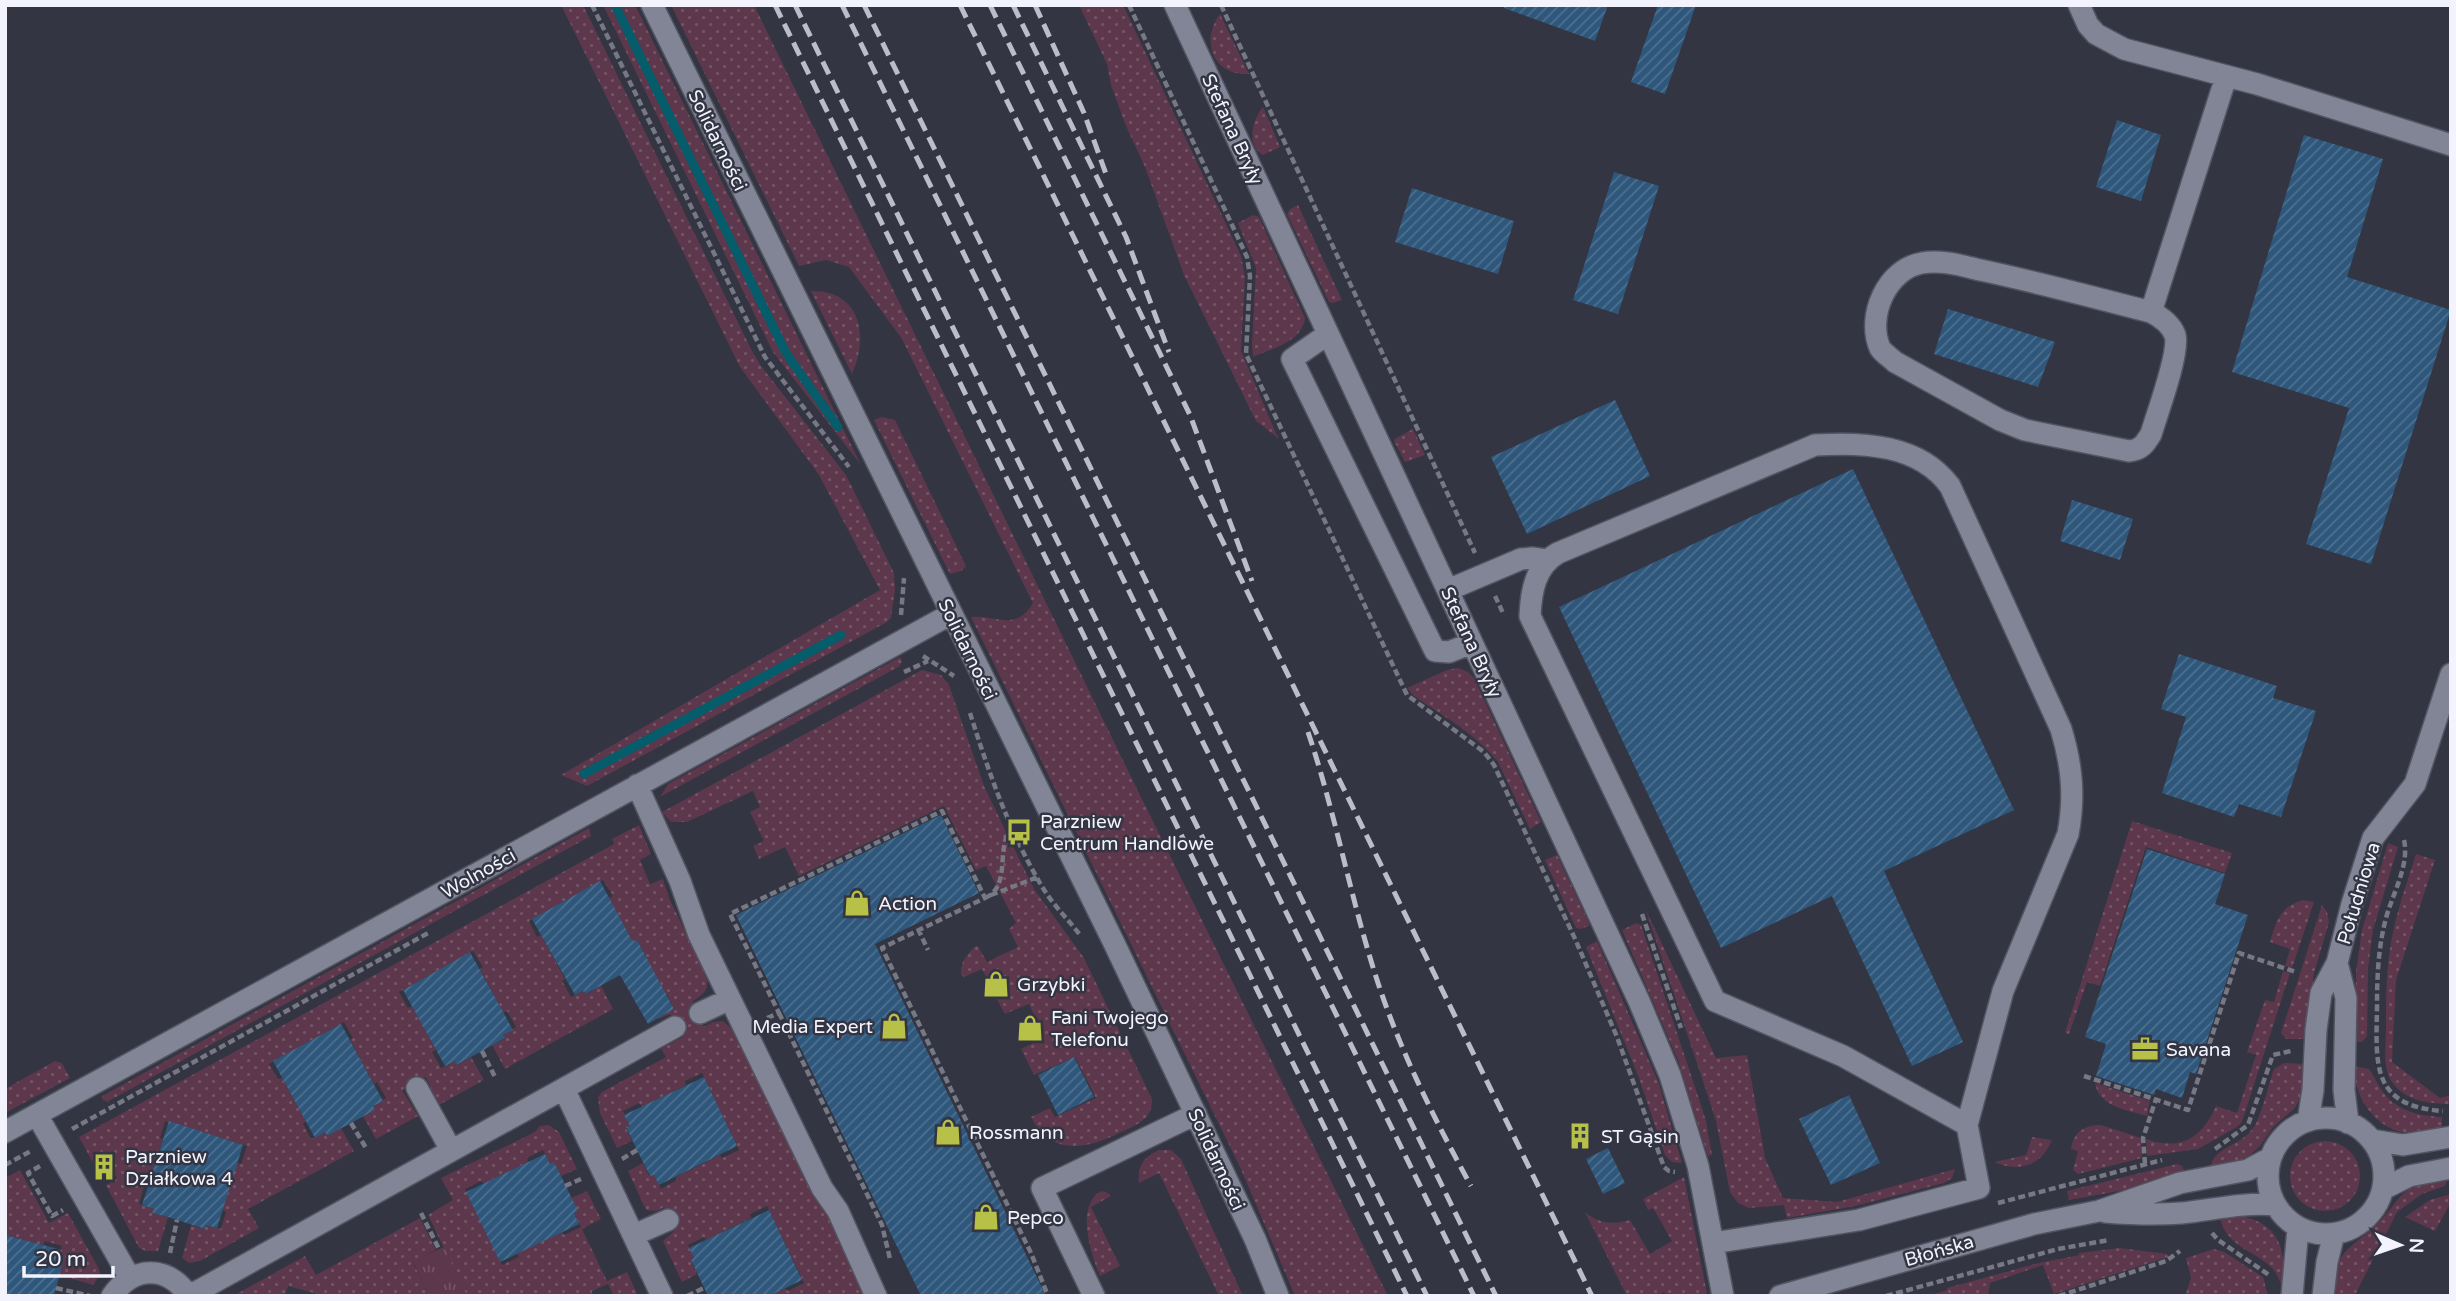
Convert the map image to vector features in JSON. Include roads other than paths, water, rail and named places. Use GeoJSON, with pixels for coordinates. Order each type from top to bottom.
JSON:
{"type":"FeatureCollection","features":[{"type":"Feature","properties":{"kind":"street","name":"Solidarności"},"geometry":{"type":"LineString","coordinates":[[652,5],[1196,1114],[1255,1239],[1278,1296]]}},
{"type":"Feature","properties":{"kind":"street"},"geometry":{"type":"LineString","coordinates":[[2079,5],[2088,25],[2107,42],[2124,49],[2451,145]]}},
{"type":"Feature","properties":{"kind":"street","name":"Stefana Bryły"},"geometry":{"type":"LineString","coordinates":[[1181,7],[1328,334],[1670,1074],[1698,1166],[1723,1296]]}},
{"type":"Feature","properties":{"kind":"street"},"geometry":{"type":"LineString","coordinates":[[2151,312],[2226,77]]}},
{"type":"Feature","properties":{"kind":"street"},"geometry":{"type":"LineString","coordinates":[[1922,263],[1982,270],[2151,312],[2170,327],[2174,333],[2176,348],[2151,434],[2137,450],[2122,450],[2025,430],[2000,421],[1895,362],[1881,350],[1876,331],[1877,313],[1884,291],[1911,267],[1922,263]]}},
{"type":"Feature","properties":{"kind":"street"},"geometry":{"type":"LineString","coordinates":[[1328,334],[1292,359],[1434,651],[1449,652],[1472,643]]}},
{"type":"Feature","properties":{"kind":"street"},"geometry":{"type":"LineString","coordinates":[[1713,1242],[1858,1220],[1979,1188],[1967,1125],[2003,991],[2067,834],[2072,812],[2069,757],[2061,729],[1950,486],[1939,470],[1894,449],[1854,443],[1815,445],[1546,560],[1531,596],[1530,616],[1715,1001],[1843,1056],[1967,1125]]}},
{"type":"Feature","properties":{"kind":"street"},"geometry":{"type":"LineString","coordinates":[[1448,590],[1521,559],[1546,560]]}},
{"type":"Feature","properties":{"kind":"street","name":"Wolności"},"geometry":{"type":"LineString","coordinates":[[5,1132],[951,614]]}},
{"type":"Feature","properties":{"kind":"street","name":"Południowa"},"geometry":{"type":"LineString","coordinates":[[2308,1121],[2321,993],[2337,963],[2373,838],[2415,784],[2451,674]]}},
{"type":"Feature","properties":{"kind":"street"},"geometry":{"type":"LineString","coordinates":[[637,785],[729,1000],[822,1188],[838,1211],[876,1296]]}},
{"type":"Feature","properties":{"kind":"street","name":"Południowa"},"geometry":{"type":"LineString","coordinates":[[2337,963],[2346,998],[2344,1090],[2348,1123]]}},
{"type":"Feature","properties":{"kind":"street"},"geometry":{"type":"LineString","coordinates":[[700,1013],[729,1000]]}},
{"type":"Feature","properties":{"kind":"street"},"geometry":{"type":"LineString","coordinates":[[112,1296],[119,1286],[130,1278],[143,1273],[156,1273],[170,1277],[181,1285],[189,1296],[675,1027]]}},
{"type":"Feature","properties":{"kind":"street"},"geometry":{"type":"LineString","coordinates":[[417,1088],[451,1150]]}},
{"type":"Feature","properties":{"kind":"street"},"geometry":{"type":"LineString","coordinates":[[564,1089],[662,1296]]}},
{"type":"Feature","properties":{"kind":"street"},"geometry":{"type":"LineString","coordinates":[[1094,1296],[1042,1188],[1196,1114]]}},
{"type":"Feature","properties":{"kind":"street"},"geometry":{"type":"LineString","coordinates":[[37,1115],[130,1278]]}},
{"type":"Feature","properties":{"kind":"street"},"geometry":{"type":"LineString","coordinates":[[2372,1140],[2383,1163],[2383,1189],[2369,1216],[2353,1228],[2322,1235],[2298,1228],[2281,1214],[2269,1190],[2267,1174],[2270,1158],[2285,1135],[2308,1121],[2335,1119],[2348,1123],[2372,1140],[2403,1145],[2451,1137]]}},
{"type":"Feature","properties":{"kind":"street","name":"Błońska"},"geometry":{"type":"LineString","coordinates":[[1780,1296],[2022,1227],[2099,1211],[2180,1183],[2248,1170],[2270,1158]]}},
{"type":"Feature","properties":{"kind":"street"},"geometry":{"type":"LineString","coordinates":[[2383,1189],[2409,1177],[2451,1168]]}},
{"type":"Feature","properties":{"kind":"street","name":"Błońska"},"geometry":{"type":"LineString","coordinates":[[2099,1211],[2135,1214],[2182,1213],[2233,1205],[2275,1205]]}},
{"type":"Feature","properties":{"kind":"street"},"geometry":{"type":"LineString","coordinates":[[634,1235],[668,1220]]}},
{"type":"Feature","properties":{"kind":"street"},"geometry":{"type":"LineString","coordinates":[[2283,1290],[2298,1228]]}},
{"type":"Feature","properties":{"kind":"street"},"geometry":{"type":"LineString","coordinates":[[2323,1296],[2334,1234]]}},
{"type":"Feature","properties":{"kind":"waterway"},"geometry":{"type":"LineString","coordinates":[[615,5],[786,353],[838,427]]}},
{"type":"Feature","properties":{"kind":"waterway"},"geometry":{"type":"LineString","coordinates":[[584,774],[841,635]]}},
{"type":"Feature","properties":{"kind":"railway"},"geometry":{"type":"LineString","coordinates":[[775,5],[1407,1296]]}},
{"type":"Feature","properties":{"kind":"railway"},"geometry":{"type":"LineString","coordinates":[[795,5],[1427,1296]]}},
{"type":"Feature","properties":{"kind":"railway"},"geometry":{"type":"LineString","coordinates":[[842,5],[1474,1296]]}},
{"type":"Feature","properties":{"kind":"railway"},"geometry":{"type":"LineString","coordinates":[[864,5],[1496,1296]]}},
{"type":"Feature","properties":{"kind":"railway"},"geometry":{"type":"LineString","coordinates":[[960,5],[1592,1296]]}},
{"type":"Feature","properties":{"kind":"railway"},"geometry":{"type":"LineString","coordinates":[[990,5],[1190,415],[1252,581]]}},
{"type":"Feature","properties":{"kind":"railway"},"geometry":{"type":"LineString","coordinates":[[1013,5],[1126,237],[1169,352]]}},
{"type":"Feature","properties":{"kind":"railway"},"geometry":{"type":"LineString","coordinates":[[1035,5],[1084,113],[1106,174]]}},
{"type":"Feature","properties":{"kind":"railway"},"geometry":{"type":"LineString","coordinates":[[1308,732],[1368,952],[1387,1009],[1420,1087],[1471,1186]]}},
{"type":"Feature","properties":{"kind":"place","name":"Parzniew Centrum Handlowe"},"geometry":{"type":"Point","coordinates":[1019,832]}},
{"type":"Feature","properties":{"kind":"place","name":"Action"},"geometry":{"type":"Point","coordinates":[857,903]}},
{"type":"Feature","properties":{"kind":"place","name":"Grzybki"},"geometry":{"type":"Point","coordinates":[996,984]}},
{"type":"Feature","properties":{"kind":"place","name":"Media Expert"},"geometry":{"type":"Point","coordinates":[894,1026]}},
{"type":"Feature","properties":{"kind":"place","name":"Fani Twojego Telefonu"},"geometry":{"type":"Point","coordinates":[1030,1028]}},
{"type":"Feature","properties":{"kind":"place","name":"Savana"},"geometry":{"type":"Point","coordinates":[2145,1049]}},
{"type":"Feature","properties":{"kind":"place","name":"Rossmann"},"geometry":{"type":"Point","coordinates":[948,1132]}},
{"type":"Feature","properties":{"kind":"place","name":"ST Gąsin"},"geometry":{"type":"Point","coordinates":[1580,1136]}},
{"type":"Feature","properties":{"kind":"place","name":"Parzniew Działkowa 4"},"geometry":{"type":"Point","coordinates":[104,1167]}},
{"type":"Feature","properties":{"kind":"place","name":"Pepco"},"geometry":{"type":"Point","coordinates":[986,1217]}}]}
